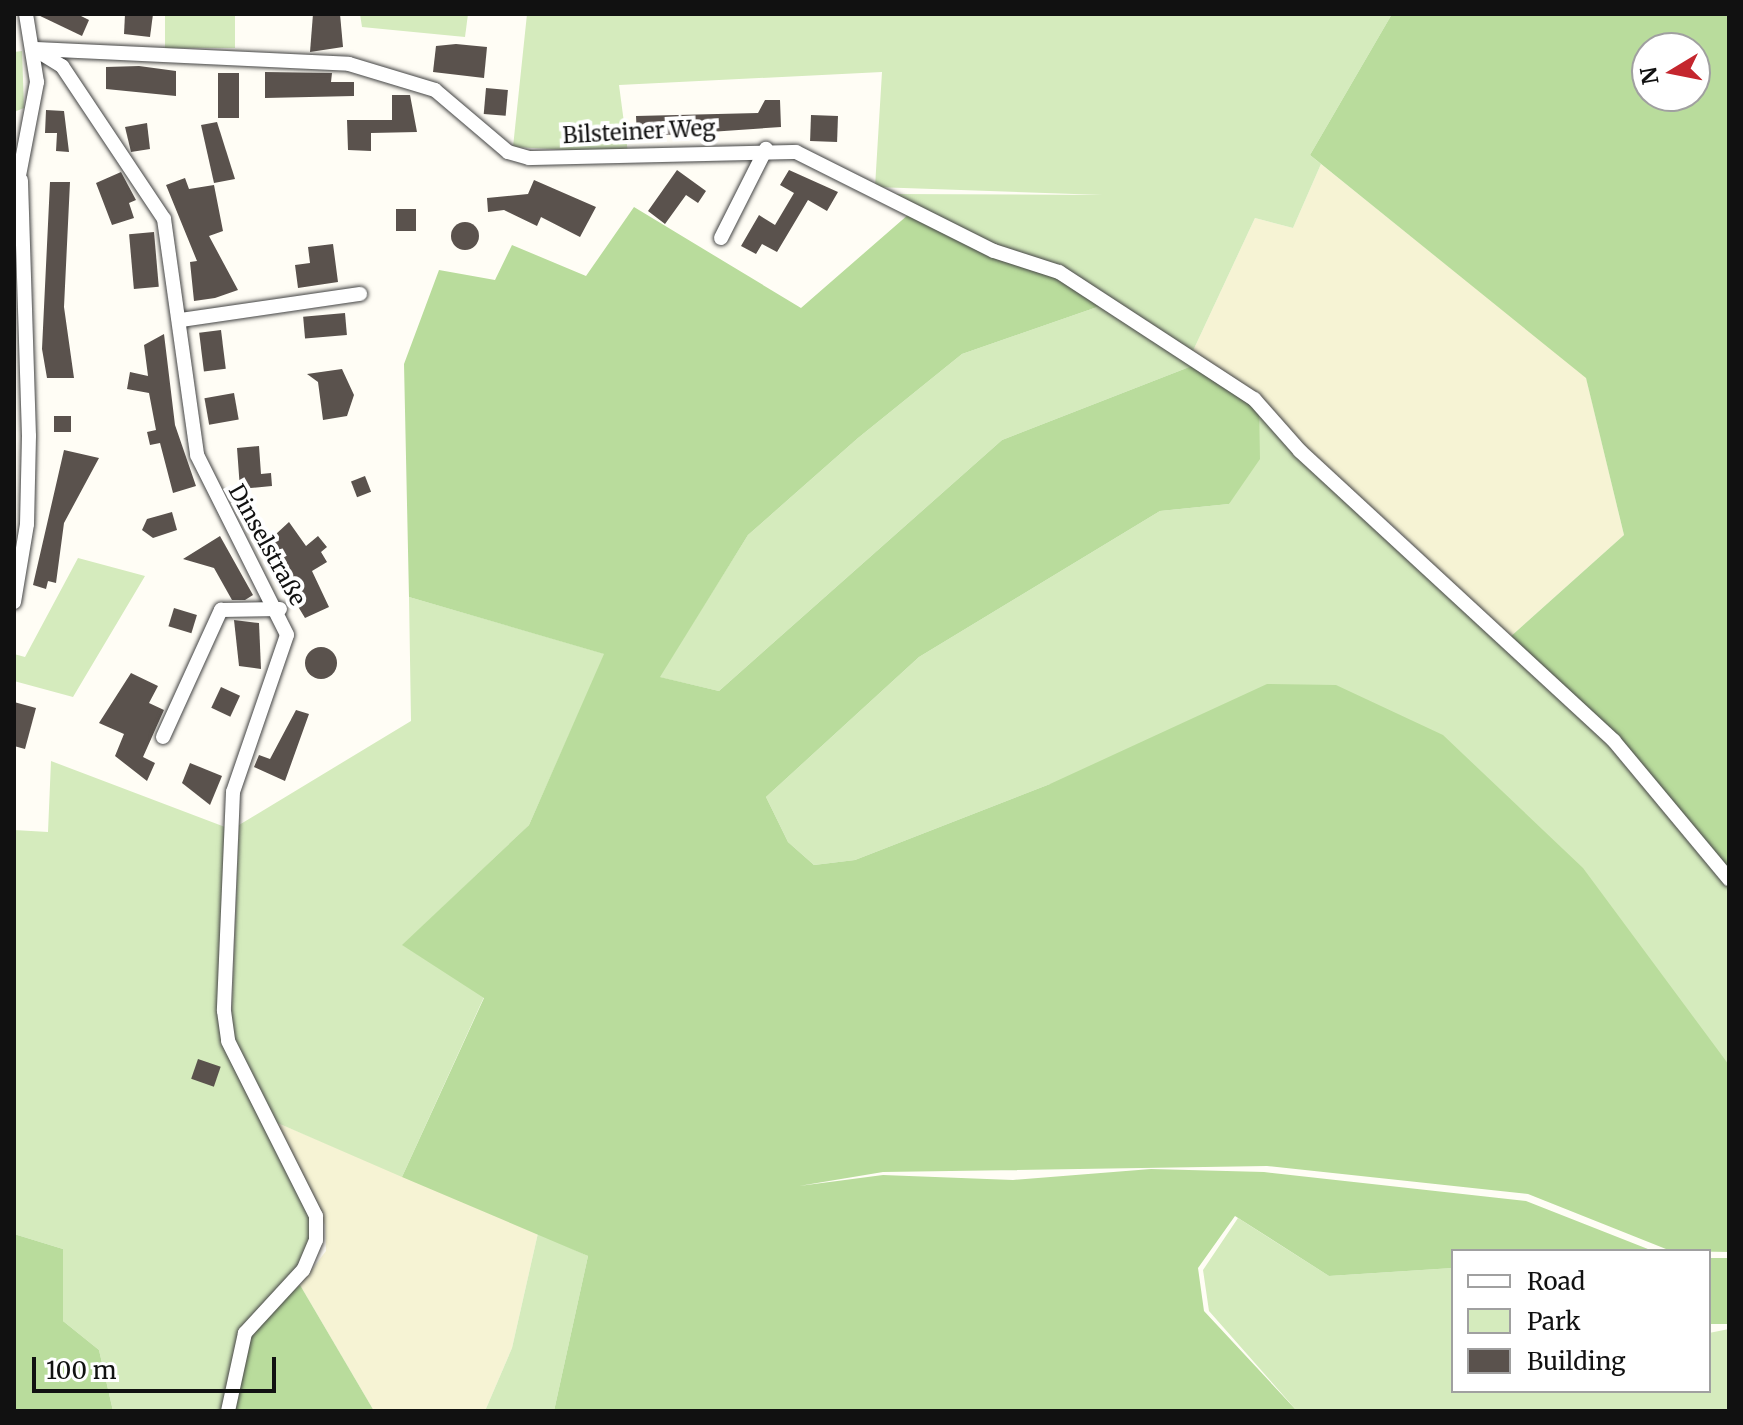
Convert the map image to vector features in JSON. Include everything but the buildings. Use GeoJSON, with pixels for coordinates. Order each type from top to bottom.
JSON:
{"type":"FeatureCollection","features":[{"type":"Feature","properties":{"kind":"street"},"geometry":{"type":"LineString","coordinates":[[14,602],[27,524],[29,436],[17,184],[36,49],[26,14]]}},
{"type":"Feature","properties":{"kind":"street","name":"Bilsteiner Weg"},"geometry":{"type":"LineString","coordinates":[[36,49],[349,64],[435,90],[508,152],[529,158],[766,149],[828,164],[994,251],[1059,272],[1254,399],[1300,451],[1614,741],[1729,879]]}},
{"type":"Feature","properties":{"kind":"street","name":"Dinselstraße"},"geometry":{"type":"LineString","coordinates":[[36,49],[62,66],[157,207],[181,320],[197,455],[280,609],[285,653],[231,804],[224,1027],[316,1216],[316,1240],[303,1270],[245,1333],[228,1411]]}},
{"type":"Feature","properties":{"kind":"street"},"geometry":{"type":"LineString","coordinates":[[721,238],[766,149]]}},
{"type":"Feature","properties":{"kind":"street"},"geometry":{"type":"LineString","coordinates":[[181,320],[360,294]]}},
{"type":"Feature","properties":{"kind":"street"},"geometry":{"type":"LineString","coordinates":[[163,737],[221,610],[280,609]]}},
{"type":"Feature","properties":{"kind":"shaded area"},"geometry":{"type":"Polygon","coordinates":[[[1321,164],[1586,377],[1624,535],[1509,638],[1398,530],[1192,353],[1255,218],[1293,228],[1321,164]]]}},
{"type":"Feature","properties":{"kind":"shaded area"},"geometry":{"type":"Polygon","coordinates":[[[273,1121],[538,1233],[512,1348],[485,1411],[374,1411],[300,1285],[326,1251],[325,1225],[273,1121]]]}},
{"type":"Feature","properties":{"kind":"green space"},"geometry":{"type":"Polygon","coordinates":[[[165,14],[235,14],[235,48],[165,48],[165,14]]]}},
{"type":"Feature","properties":{"kind":"green space"},"geometry":{"type":"Polygon","coordinates":[[[360,14],[468,14],[465,37],[362,27],[360,14]]]}},
{"type":"Feature","properties":{"kind":"green space"},"geometry":{"type":"Polygon","coordinates":[[[527,14],[1392,14],[1310,155],[1321,164],[1293,228],[1255,218],[1192,353],[889,194],[1103,195],[875,187],[882,72],[619,85],[628,153],[513,147],[527,14]]]}},
{"type":"Feature","properties":{"kind":"green space"},"geometry":{"type":"Polygon","coordinates":[[[1392,14],[1729,14],[1729,871],[1509,638],[1624,535],[1586,378],[1310,155],[1392,14]]]}},
{"type":"Feature","properties":{"kind":"green space"},"geometry":{"type":"Polygon","coordinates":[[[22,51],[24,108],[14,112],[14,52],[22,51]]]}},
{"type":"Feature","properties":{"kind":"green space"},"geometry":{"type":"Polygon","coordinates":[[[634,207],[801,308],[909,214],[1054,273],[1103,305],[962,354],[858,438],[748,535],[660,677],[719,691],[1002,440],[1197,364],[1259,406],[1260,459],[1229,504],[1160,511],[919,657],[766,797],[788,842],[814,865],[855,860],[1050,784],[1267,684],[1336,685],[1443,735],[1583,868],[1729,1065],[1729,1252],[1666,1249],[1528,1194],[1267,1166],[883,1172],[799,1186],[883,1175],[1013,1180],[1151,1169],[1264,1172],[1526,1201],[1648,1249],[1451,1249],[1451,1268],[1329,1276],[1235,1216],[1198,1268],[1204,1311],[1297,1411],[554,1411],[588,1256],[402,1177],[484,998],[402,945],[529,825],[604,654],[409,597],[404,364],[439,270],[495,280],[512,245],[586,276],[634,207]]]}},
{"type":"Feature","properties":{"kind":"green space"},"geometry":{"type":"Polygon","coordinates":[[[1103,305],[1197,364],[1002,440],[719,691],[659,677],[748,535],[858,438],[962,354],[1103,305]]]}},
{"type":"Feature","properties":{"kind":"green space"},"geometry":{"type":"Polygon","coordinates":[[[1259,406],[1611,743],[1729,883],[1729,1065],[1697,1029],[1050,784],[855,860],[814,865],[788,842],[766,797],[919,657],[1160,511],[1229,504],[1259,406]]]}},
{"type":"Feature","properties":{"kind":"green space"},"geometry":{"type":"Polygon","coordinates":[[[78,558],[145,576],[73,697],[14,681],[14,654],[25,657],[78,558]]]}},
{"type":"Feature","properties":{"kind":"green space"},"geometry":{"type":"Polygon","coordinates":[[[409,597],[605,654],[529,825],[403,945],[484,997],[402,1177],[273,1121],[231,1032],[239,825],[411,721],[409,597]]]}},
{"type":"Feature","properties":{"kind":"green space"},"geometry":{"type":"Polygon","coordinates":[[[51,761],[225,827],[219,1029],[312,1219],[312,1236],[304,1259],[238,1334],[223,1411],[113,1411],[99,1350],[63,1321],[63,1249],[14,1234],[14,830],[48,832],[51,761]]]}},
{"type":"Feature","properties":{"kind":"green space"},"geometry":{"type":"Polygon","coordinates":[[[1238,1218],[1329,1276],[1451,1268],[1451,1393],[1711,1393],[1711,1333],[1729,1329],[1729,1411],[1297,1411],[1209,1311],[1203,1270],[1238,1218]]]}},
{"type":"Feature","properties":{"kind":"green space"},"geometry":{"type":"Polygon","coordinates":[[[538,1233],[588,1256],[554,1411],[485,1411],[512,1348],[538,1233]]]}},
{"type":"Feature","properties":{"kind":"green space"},"geometry":{"type":"Polygon","coordinates":[[[14,1234],[63,1249],[63,1321],[99,1350],[113,1411],[14,1411],[14,1234]]]}},
{"type":"Feature","properties":{"kind":"green space"},"geometry":{"type":"Polygon","coordinates":[[[1711,1258],[1729,1258],[1729,1324],[1711,1324],[1711,1258]]]}},
{"type":"Feature","properties":{"kind":"green space"},"geometry":{"type":"Polygon","coordinates":[[[300,1285],[374,1411],[234,1411],[250,1328],[300,1285]]]}}]}
